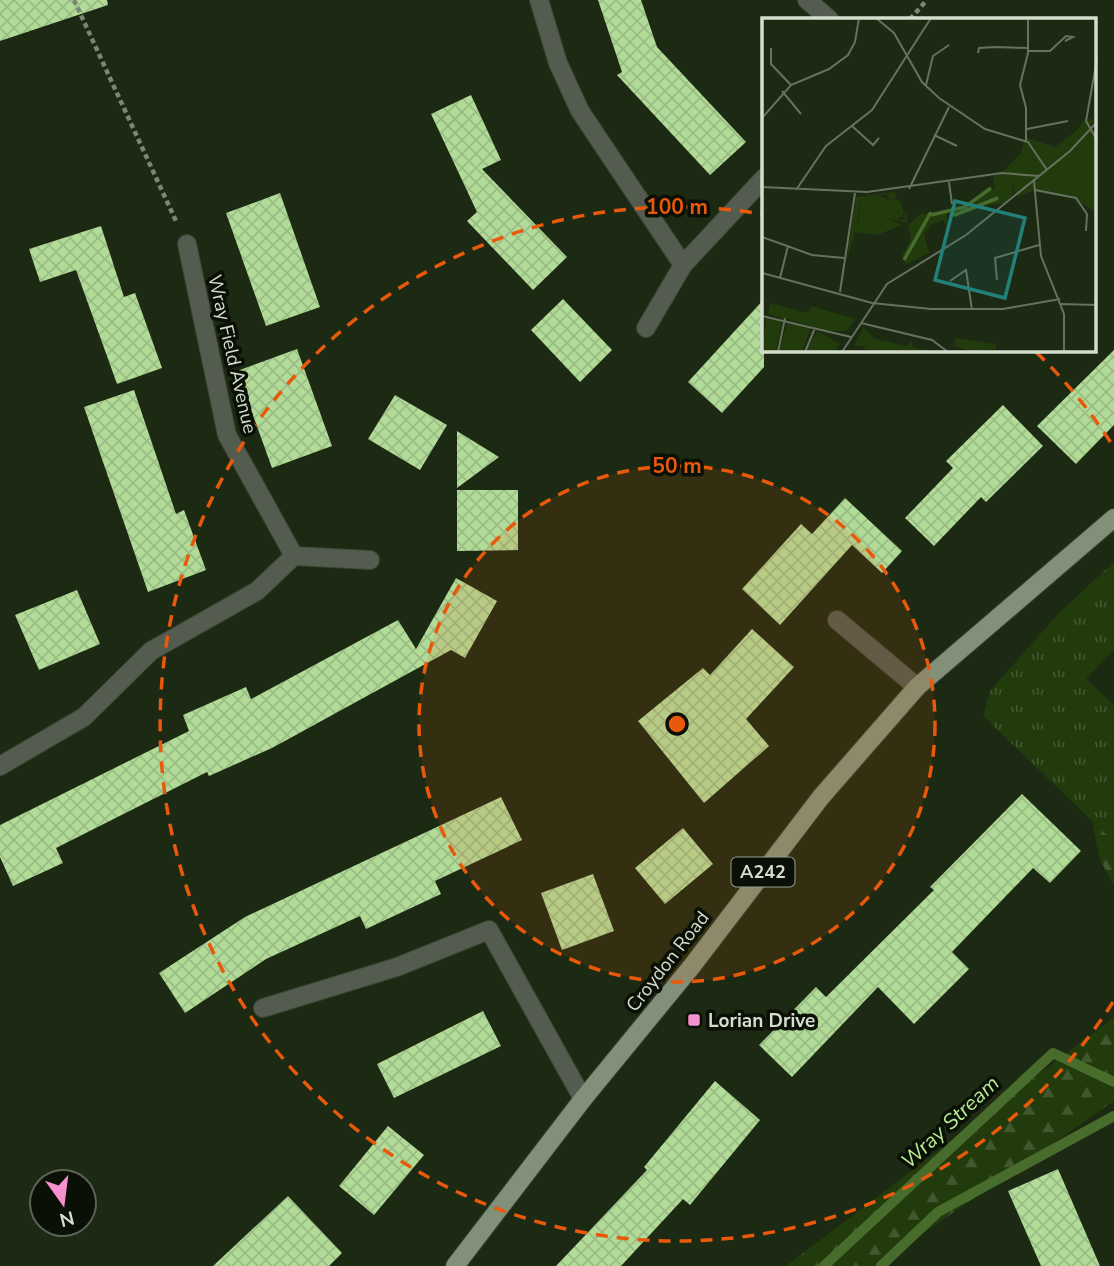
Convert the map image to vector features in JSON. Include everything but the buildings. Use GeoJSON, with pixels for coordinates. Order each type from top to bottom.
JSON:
{"type":"FeatureCollection","features":[{"type":"Feature","properties":{"kind":"main road","name":"Croydon Road"},"geometry":{"type":"LineString","coordinates":[[455,1266],[583,1098],[692,966],[821,797],[916,687],[1114,518]]}},
{"type":"Feature","properties":{"kind":"street"},"geometry":{"type":"LineString","coordinates":[[539,0],[558,63],[580,111],[683,265]]}},
{"type":"Feature","properties":{"kind":"street"},"geometry":{"type":"LineString","coordinates":[[807,0],[828,18]]}},
{"type":"Feature","properties":{"kind":"street"},"geometry":{"type":"LineString","coordinates":[[646,328],[683,265],[762,180]]}},
{"type":"Feature","properties":{"kind":"street","name":"Wray Field Avenue"},"geometry":{"type":"LineString","coordinates":[[187,244],[227,435],[294,556]]}},
{"type":"Feature","properties":{"kind":"street"},"geometry":{"type":"LineString","coordinates":[[0,766],[84,717],[151,651],[257,591],[294,556],[370,560]]}},
{"type":"Feature","properties":{"kind":"street"},"geometry":{"type":"LineString","coordinates":[[837,620],[916,687]]}},
{"type":"Feature","properties":{"kind":"street"},"geometry":{"type":"LineString","coordinates":[[263,1008],[397,967],[489,930],[583,1098]]}},
{"type":"Feature","properties":{"kind":"path"},"geometry":{"type":"LineString","coordinates":[[74,0],[187,244]]}},
{"type":"Feature","properties":{"kind":"path"},"geometry":{"type":"LineString","coordinates":[[911,18],[928,0]]}},
{"type":"Feature","properties":{"kind":"green space"},"geometry":{"type":"Polygon","coordinates":[[[1114,562],[1114,650],[1086,679],[1114,705],[1114,842],[983,716],[990,691],[1059,613],[1114,562]]]}},
{"type":"Feature","properties":{"kind":"green space"},"geometry":{"type":"Polygon","coordinates":[[[1092,821],[1114,842],[1114,885],[1100,860],[1092,821]]]}},
{"type":"Feature","properties":{"kind":"green space"},"geometry":{"type":"Polygon","coordinates":[[[1114,1017],[1114,1101],[876,1266],[786,1266],[1114,1017]]]}},
{"type":"Feature","properties":{"kind":"waterway","name":"Wray Stream"},"geometry":{"type":"LineString","coordinates":[[824,1266],[1053,1053],[1114,1082]]}},
{"type":"Feature","properties":{"kind":"waterway"},"geometry":{"type":"LineString","coordinates":[[881,1266],[938,1212],[1114,1116]]}},
{"type":"Feature","properties":{"kind":"place","name":"Lorian Drive"},"geometry":{"type":"Point","coordinates":[694,1020]}}]}
